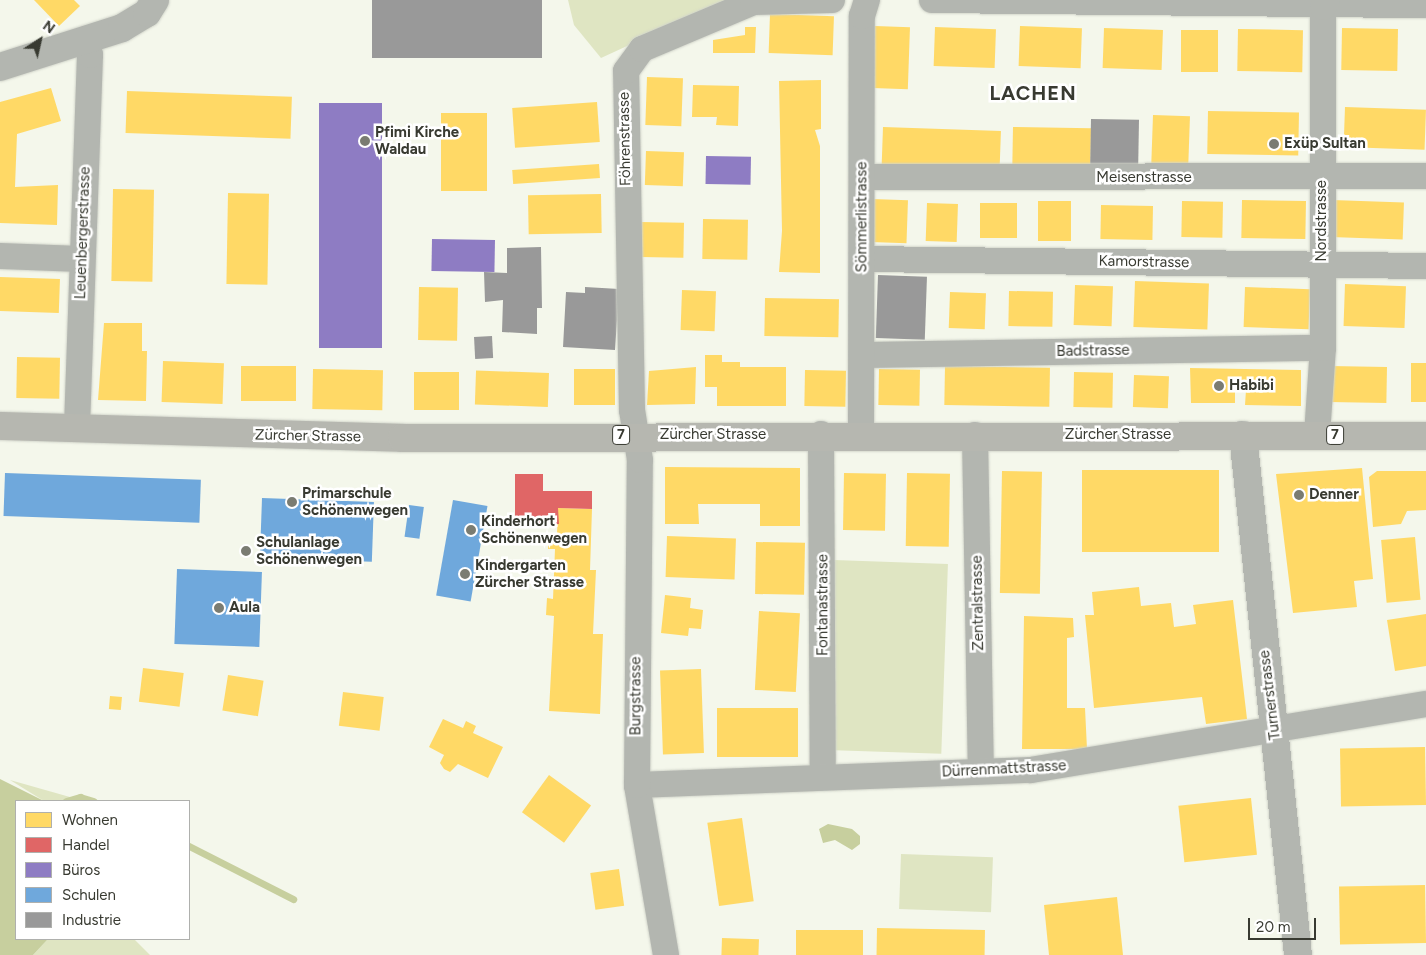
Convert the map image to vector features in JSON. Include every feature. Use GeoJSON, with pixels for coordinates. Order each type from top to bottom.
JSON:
{"type":"FeatureCollection","features":[{"type":"Feature","properties":{"kind":"main road","name":"Zürcher Strasse"},"geometry":{"type":"LineString","coordinates":[[0,426],[402,438],[821,434],[1426,436]]}},
{"type":"Feature","properties":{"kind":"street"},"geometry":{"type":"LineString","coordinates":[[0,67],[87,41],[138,19],[156,0]]}},
{"type":"Feature","properties":{"kind":"street","name":"Föhrenstrasse"},"geometry":{"type":"LineString","coordinates":[[635,435],[626,71],[642,50],[753,2],[832,0]]}},
{"type":"Feature","properties":{"kind":"street","name":"Sömmerlistrasse"},"geometry":{"type":"LineString","coordinates":[[862,434],[862,16],[868,0]]}},
{"type":"Feature","properties":{"kind":"street"},"geometry":{"type":"LineString","coordinates":[[932,0],[1426,5]]}},
{"type":"Feature","properties":{"kind":"street","name":"Nordstrasse"},"geometry":{"type":"LineString","coordinates":[[1317,435],[1323,348],[1322,178],[1325,4]]}},
{"type":"Feature","properties":{"kind":"street","name":"Leuenbergerstrasse"},"geometry":{"type":"LineString","coordinates":[[77,427],[81,259],[90,55],[87,41]]}},
{"type":"Feature","properties":{"kind":"street","name":"Meisenstrasse"},"geometry":{"type":"LineString","coordinates":[[862,177],[1322,178],[1426,176]]}},
{"type":"Feature","properties":{"kind":"street"},"geometry":{"type":"LineString","coordinates":[[0,256],[81,259]]}},
{"type":"Feature","properties":{"kind":"street","name":"Kamorstrasse"},"geometry":{"type":"LineString","coordinates":[[862,259],[1426,266]]}},
{"type":"Feature","properties":{"kind":"street","name":"Badstrasse"},"geometry":{"type":"LineString","coordinates":[[862,355],[1323,348]]}},
{"type":"Feature","properties":{"kind":"street","name":"Fontanastrasse"},"geometry":{"type":"LineString","coordinates":[[821,434],[823,777]]}},
{"type":"Feature","properties":{"kind":"street","name":"Burgstrasse"},"geometry":{"type":"LineString","coordinates":[[635,435],[640,460],[637,786],[666,955]]}},
{"type":"Feature","properties":{"kind":"street","name":"Zentralstrasse"},"geometry":{"type":"LineString","coordinates":[[975,435],[981,771]]}},
{"type":"Feature","properties":{"kind":"street","name":"Turnerstrasse"},"geometry":{"type":"LineString","coordinates":[[1243,435],[1298,955]]}},
{"type":"Feature","properties":{"kind":"street","name":"Dürrenmattstrasse"},"geometry":{"type":"LineString","coordinates":[[637,786],[981,771],[1086,763],[1275,732],[1426,704]]}},
{"type":"Feature","properties":{"kind":"shaded area"},"geometry":{"type":"Polygon","coordinates":[[[568,0],[727,0],[601,58],[574,25],[568,0]]]}},
{"type":"Feature","properties":{"kind":"shaded area"},"geometry":{"type":"Polygon","coordinates":[[[834,560],[948,564],[941,754],[827,750],[834,560]]]}},
{"type":"Feature","properties":{"kind":"shaded area"},"geometry":{"type":"Polygon","coordinates":[[[0,779],[42,800],[15,800],[15,940],[47,940],[33,955],[0,955],[0,779]]]}},
{"type":"Feature","properties":{"kind":"shaded area"},"geometry":{"type":"Polygon","coordinates":[[[10,780],[80,800],[42,800],[10,780]]]}},
{"type":"Feature","properties":{"kind":"shaded area"},"geometry":{"type":"Polygon","coordinates":[[[828,824],[852,829],[860,836],[860,844],[852,850],[835,840],[823,843],[819,829],[828,824]]]}},
{"type":"Feature","properties":{"kind":"shaded area"},"geometry":{"type":"Polygon","coordinates":[[[901,854],[993,857],[991,912],[899,909],[901,854]]]}},
{"type":"Feature","properties":{"kind":"shaded area"},"geometry":{"type":"Polygon","coordinates":[[[47,940],[135,940],[150,955],[33,955],[47,940]]]}},
{"type":"Feature","properties":{"kind":"building: Wohnen"},"geometry":{"type":"Polygon","coordinates":[[[34,0],[74,0],[80,6],[59,26],[34,0]]]}},
{"type":"Feature","properties":{"kind":"building: Wohnen"},"geometry":{"type":"Polygon","coordinates":[[[770,14],[834,16],[833,55],[769,53],[770,14]]]}},
{"type":"Feature","properties":{"kind":"building: Wohnen"},"geometry":{"type":"Polygon","coordinates":[[[875,26],[910,27],[908,89],[873,88],[875,26]]]}},
{"type":"Feature","properties":{"kind":"building: Wohnen"},"geometry":{"type":"Polygon","coordinates":[[[1020,26],[1082,28],[1081,68],[1019,66],[1020,26]]]}},
{"type":"Feature","properties":{"kind":"building: Wohnen"},"geometry":{"type":"Polygon","coordinates":[[[745,27],[756,27],[755,53],[713,53],[713,40],[745,35],[745,27]]]}},
{"type":"Feature","properties":{"kind":"building: Wohnen"},"geometry":{"type":"Polygon","coordinates":[[[935,27],[996,29],[995,68],[934,66],[935,27]]]}},
{"type":"Feature","properties":{"kind":"building: Wohnen"},"geometry":{"type":"Polygon","coordinates":[[[1104,28],[1163,30],[1162,70],[1103,68],[1104,28]]]}},
{"type":"Feature","properties":{"kind":"building: Wohnen"},"geometry":{"type":"Polygon","coordinates":[[[1342,28],[1398,29],[1397,71],[1341,70],[1342,28]]]}},
{"type":"Feature","properties":{"kind":"building: Wohnen"},"geometry":{"type":"Polygon","coordinates":[[[1238,29],[1303,30],[1302,72],[1237,71],[1238,29]]]}},
{"type":"Feature","properties":{"kind":"building: Wohnen"},"geometry":{"type":"Polygon","coordinates":[[[1181,30],[1218,30],[1218,72],[1181,72],[1181,30]]]}},
{"type":"Feature","properties":{"kind":"building: Wohnen"},"geometry":{"type":"Polygon","coordinates":[[[647,77],[683,78],[681,126],[645,125],[647,77]]]}},
{"type":"Feature","properties":{"kind":"building: Wohnen"},"geometry":{"type":"Polygon","coordinates":[[[821,80],[821,129],[815,130],[820,146],[820,273],[779,272],[782,231],[779,81],[821,80]]]}},
{"type":"Feature","properties":{"kind":"building: Wohnen"},"geometry":{"type":"Polygon","coordinates":[[[693,85],[739,86],[738,126],[716,125],[717,117],[692,117],[693,85]]]}},
{"type":"Feature","properties":{"kind":"building: Wohnen"},"geometry":{"type":"Polygon","coordinates":[[[51,88],[61,121],[17,134],[15,187],[58,185],[57,225],[0,223],[0,102],[51,88]]]}},
{"type":"Feature","properties":{"kind":"building: Wohnen"},"geometry":{"type":"Polygon","coordinates":[[[127,91],[292,97],[290,139],[126,133],[127,91]]]}},
{"type":"Feature","properties":{"kind":"building: Wohnen"},"geometry":{"type":"Polygon","coordinates":[[[597,102],[600,142],[515,148],[512,108],[597,102]]]}},
{"type":"Feature","properties":{"kind":"building: Wohnen"},"geometry":{"type":"Polygon","coordinates":[[[1345,107],[1426,110],[1425,150],[1344,147],[1345,107]]]}},
{"type":"Feature","properties":{"kind":"building: Wohnen"},"geometry":{"type":"Polygon","coordinates":[[[1208,111],[1299,113],[1298,156],[1207,154],[1208,111]]]}},
{"type":"Feature","properties":{"kind":"building: Wohnen"},"geometry":{"type":"Polygon","coordinates":[[[441,113],[487,113],[487,191],[441,191],[441,113]]]}},
{"type":"Feature","properties":{"kind":"building: Wohnen"},"geometry":{"type":"Polygon","coordinates":[[[1153,115],[1190,116],[1188,164],[1151,163],[1153,115]]]}},
{"type":"Feature","properties":{"kind":"building: Wohnen"},"geometry":{"type":"Polygon","coordinates":[[[883,127],[1001,131],[1000,168],[882,164],[883,127]]]}},
{"type":"Feature","properties":{"kind":"building: Wohnen"},"geometry":{"type":"Polygon","coordinates":[[[1013,127],[1091,128],[1090,165],[1012,164],[1013,127]]]}},
{"type":"Feature","properties":{"kind":"building: Wohnen"},"geometry":{"type":"Polygon","coordinates":[[[646,151],[684,152],[683,186],[645,185],[646,151]]]}},
{"type":"Feature","properties":{"kind":"building: Wohnen"},"geometry":{"type":"Polygon","coordinates":[[[599,164],[600,178],[513,184],[512,170],[599,164]]]}},
{"type":"Feature","properties":{"kind":"building: Wohnen"},"geometry":{"type":"Polygon","coordinates":[[[113,189],[154,190],[152,282],[111,281],[113,189]]]}},
{"type":"Feature","properties":{"kind":"building: Wohnen"},"geometry":{"type":"Polygon","coordinates":[[[228,193],[269,194],[267,285],[226,284],[228,193]]]}},
{"type":"Feature","properties":{"kind":"building: Wohnen"},"geometry":{"type":"Polygon","coordinates":[[[601,194],[602,233],[529,234],[528,195],[601,194]]]}},
{"type":"Feature","properties":{"kind":"building: Wohnen"},"geometry":{"type":"Polygon","coordinates":[[[872,199],[908,200],[906,243],[870,242],[872,199]]]}},
{"type":"Feature","properties":{"kind":"building: Wohnen"},"geometry":{"type":"Polygon","coordinates":[[[1242,200],[1306,201],[1305,239],[1241,238],[1242,200]]]}},
{"type":"Feature","properties":{"kind":"building: Wohnen"},"geometry":{"type":"Polygon","coordinates":[[[1332,200],[1404,203],[1403,239],[1331,237],[1332,200]]]}},
{"type":"Feature","properties":{"kind":"building: Wohnen"},"geometry":{"type":"Polygon","coordinates":[[[1038,201],[1071,201],[1071,241],[1038,241],[1038,201]]]}},
{"type":"Feature","properties":{"kind":"building: Wohnen"},"geometry":{"type":"Polygon","coordinates":[[[1182,201],[1223,202],[1222,238],[1181,237],[1182,201]]]}},
{"type":"Feature","properties":{"kind":"building: Wohnen"},"geometry":{"type":"Polygon","coordinates":[[[927,203],[958,204],[957,242],[926,241],[927,203]]]}},
{"type":"Feature","properties":{"kind":"building: Wohnen"},"geometry":{"type":"Polygon","coordinates":[[[980,203],[1017,203],[1017,238],[980,238],[980,203]]]}},
{"type":"Feature","properties":{"kind":"building: Wohnen"},"geometry":{"type":"Polygon","coordinates":[[[1101,205],[1153,206],[1152,240],[1100,239],[1101,205]]]}},
{"type":"Feature","properties":{"kind":"building: Wohnen"},"geometry":{"type":"Polygon","coordinates":[[[703,219],[748,220],[747,260],[702,259],[703,219]]]}},
{"type":"Feature","properties":{"kind":"building: Wohnen"},"geometry":{"type":"Polygon","coordinates":[[[641,222],[684,223],[683,258],[640,257],[641,222]]]}},
{"type":"Feature","properties":{"kind":"building: Wohnen"},"geometry":{"type":"Polygon","coordinates":[[[0,277],[60,279],[59,313],[0,311],[0,277]]]}},
{"type":"Feature","properties":{"kind":"building: Wohnen"},"geometry":{"type":"Polygon","coordinates":[[[1135,281],[1209,284],[1207,330],[1133,327],[1135,281]]]}},
{"type":"Feature","properties":{"kind":"building: Wohnen"},"geometry":{"type":"Polygon","coordinates":[[[1345,284],[1406,286],[1404,328],[1344,326],[1345,284]]]}},
{"type":"Feature","properties":{"kind":"building: Wohnen"},"geometry":{"type":"Polygon","coordinates":[[[1075,285],[1113,286],[1112,326],[1074,325],[1075,285]]]}},
{"type":"Feature","properties":{"kind":"building: Wohnen"},"geometry":{"type":"Polygon","coordinates":[[[419,287],[458,288],[457,341],[418,340],[419,287]]]}},
{"type":"Feature","properties":{"kind":"building: Wohnen"},"geometry":{"type":"Polygon","coordinates":[[[1245,287],[1310,289],[1309,329],[1244,327],[1245,287]]]}},
{"type":"Feature","properties":{"kind":"building: Wohnen"},"geometry":{"type":"Polygon","coordinates":[[[682,290],[716,291],[715,331],[681,330],[682,290]]]}},
{"type":"Feature","properties":{"kind":"building: Wohnen"},"geometry":{"type":"Polygon","coordinates":[[[1009,291],[1053,292],[1052,327],[1008,326],[1009,291]]]}},
{"type":"Feature","properties":{"kind":"building: Wohnen"},"geometry":{"type":"Polygon","coordinates":[[[950,292],[986,293],[985,329],[949,328],[950,292]]]}},
{"type":"Feature","properties":{"kind":"building: Wohnen"},"geometry":{"type":"Polygon","coordinates":[[[765,298],[839,299],[838,337],[764,336],[765,298]]]}},
{"type":"Feature","properties":{"kind":"building: Wohnen"},"geometry":{"type":"Polygon","coordinates":[[[104,323],[142,323],[142,351],[147,351],[146,401],[98,400],[104,323]]]}},
{"type":"Feature","properties":{"kind":"building: Wohnen"},"geometry":{"type":"Polygon","coordinates":[[[705,355],[722,355],[722,362],[740,362],[740,367],[786,367],[786,406],[717,406],[717,387],[705,387],[705,355]]]}},
{"type":"Feature","properties":{"kind":"building: Wohnen"},"geometry":{"type":"Polygon","coordinates":[[[17,357],[60,358],[59,399],[16,398],[17,357]]]}},
{"type":"Feature","properties":{"kind":"building: Wohnen"},"geometry":{"type":"Polygon","coordinates":[[[163,361],[224,363],[223,404],[162,402],[163,361]]]}},
{"type":"Feature","properties":{"kind":"building: Wohnen"},"geometry":{"type":"Polygon","coordinates":[[[1411,363],[1426,363],[1426,402],[1411,402],[1411,363]]]}},
{"type":"Feature","properties":{"kind":"building: Wohnen"},"geometry":{"type":"Polygon","coordinates":[[[241,366],[296,366],[296,401],[241,401],[241,366]]]}},
{"type":"Feature","properties":{"kind":"building: Wohnen"},"geometry":{"type":"Polygon","coordinates":[[[945,366],[1050,368],[1049,407],[944,405],[945,366]]]}},
{"type":"Feature","properties":{"kind":"building: Wohnen"},"geometry":{"type":"Polygon","coordinates":[[[1330,366],[1387,367],[1386,403],[1329,402],[1330,366]]]}},
{"type":"Feature","properties":{"kind":"building: Wohnen"},"geometry":{"type":"Polygon","coordinates":[[[696,367],[695,404],[647,405],[649,371],[696,367]]]}},
{"type":"Feature","properties":{"kind":"building: Wohnen"},"geometry":{"type":"Polygon","coordinates":[[[1190,368],[1301,370],[1301,406],[1245,405],[1246,390],[1235,391],[1235,403],[1191,403],[1190,368]]]}},
{"type":"Feature","properties":{"kind":"building: Wohnen"},"geometry":{"type":"Polygon","coordinates":[[[313,369],[383,370],[382,410],[312,409],[313,369]]]}},
{"type":"Feature","properties":{"kind":"building: Wohnen"},"geometry":{"type":"Polygon","coordinates":[[[574,369],[615,369],[615,405],[574,405],[574,369]]]}},
{"type":"Feature","properties":{"kind":"building: Wohnen"},"geometry":{"type":"Polygon","coordinates":[[[879,369],[920,370],[919,406],[878,405],[879,369]]]}},
{"type":"Feature","properties":{"kind":"building: Wohnen"},"geometry":{"type":"Polygon","coordinates":[[[476,370],[549,373],[548,407],[475,404],[476,370]]]}},
{"type":"Feature","properties":{"kind":"building: Wohnen"},"geometry":{"type":"Polygon","coordinates":[[[805,370],[846,371],[845,407],[804,406],[805,370]]]}},
{"type":"Feature","properties":{"kind":"building: Wohnen"},"geometry":{"type":"Polygon","coordinates":[[[414,372],[459,372],[459,410],[414,410],[414,372]]]}},
{"type":"Feature","properties":{"kind":"building: Wohnen"},"geometry":{"type":"Polygon","coordinates":[[[1074,372],[1113,373],[1112,408],[1073,407],[1074,372]]]}},
{"type":"Feature","properties":{"kind":"building: Wohnen"},"geometry":{"type":"Polygon","coordinates":[[[1134,375],[1169,376],[1168,408],[1133,407],[1134,375]]]}},
{"type":"Feature","properties":{"kind":"building: Wohnen"},"geometry":{"type":"Polygon","coordinates":[[[665,467],[800,468],[800,526],[760,526],[760,504],[698,504],[699,524],[665,524],[665,467]]]}},
{"type":"Feature","properties":{"kind":"building: Wohnen"},"geometry":{"type":"Polygon","coordinates":[[[1362,468],[1373,579],[1354,581],[1357,607],[1293,613],[1276,474],[1362,468]]]}},
{"type":"Feature","properties":{"kind":"building: Wohnen"},"geometry":{"type":"Polygon","coordinates":[[[1082,470],[1219,470],[1219,552],[1082,552],[1082,470]]]}},
{"type":"Feature","properties":{"kind":"building: Wohnen"},"geometry":{"type":"Polygon","coordinates":[[[1002,471],[1042,472],[1040,594],[1000,593],[1002,471]]]}},
{"type":"Feature","properties":{"kind":"building: Wohnen"},"geometry":{"type":"Polygon","coordinates":[[[1377,471],[1426,471],[1426,510],[1407,511],[1401,524],[1373,527],[1369,477],[1377,471]]]}},
{"type":"Feature","properties":{"kind":"building: Wohnen"},"geometry":{"type":"Polygon","coordinates":[[[844,473],[886,474],[885,531],[843,530],[844,473]]]}},
{"type":"Feature","properties":{"kind":"building: Wohnen"},"geometry":{"type":"Polygon","coordinates":[[[907,473],[950,474],[949,547],[906,546],[907,473]]]}},
{"type":"Feature","properties":{"kind":"building: Wohnen"},"geometry":{"type":"Polygon","coordinates":[[[558,508],[592,509],[590,570],[596,570],[593,634],[603,634],[600,714],[549,711],[554,616],[546,615],[547,598],[553,599],[555,549],[548,549],[549,534],[557,534],[558,508]]]}},
{"type":"Feature","properties":{"kind":"building: Wohnen"},"geometry":{"type":"Polygon","coordinates":[[[667,536],[736,538],[735,579],[666,577],[667,536]]]}},
{"type":"Feature","properties":{"kind":"building: Wohnen"},"geometry":{"type":"Polygon","coordinates":[[[1415,537],[1420,600],[1387,603],[1381,540],[1415,537]]]}},
{"type":"Feature","properties":{"kind":"building: Wohnen"},"geometry":{"type":"Polygon","coordinates":[[[756,542],[805,543],[804,595],[755,594],[756,542]]]}},
{"type":"Feature","properties":{"kind":"building: Wohnen"},"geometry":{"type":"Polygon","coordinates":[[[1139,587],[1141,606],[1171,603],[1174,627],[1196,624],[1193,605],[1233,600],[1247,719],[1206,724],[1202,697],[1094,708],[1085,615],[1094,615],[1092,592],[1139,587]]]}},
{"type":"Feature","properties":{"kind":"building: Wohnen"},"geometry":{"type":"Polygon","coordinates":[[[665,595],[691,598],[690,608],[703,610],[701,629],[689,628],[688,636],[661,633],[665,595]]]}},
{"type":"Feature","properties":{"kind":"building: Wohnen"},"geometry":{"type":"Polygon","coordinates":[[[759,611],[800,613],[796,692],[755,690],[759,611]]]}},
{"type":"Feature","properties":{"kind":"building: Wohnen"},"geometry":{"type":"Polygon","coordinates":[[[1426,614],[1426,666],[1395,671],[1387,620],[1426,614]]]}},
{"type":"Feature","properties":{"kind":"building: Wohnen"},"geometry":{"type":"Polygon","coordinates":[[[1024,616],[1073,618],[1074,637],[1067,638],[1067,708],[1085,708],[1087,749],[1022,749],[1024,616]]]}},
{"type":"Feature","properties":{"kind":"building: Wohnen"},"geometry":{"type":"Polygon","coordinates":[[[143,668],[184,673],[180,707],[139,702],[143,668]]]}},
{"type":"Feature","properties":{"kind":"building: Wohnen"},"geometry":{"type":"Polygon","coordinates":[[[701,669],[704,753],[663,754],[660,670],[701,669]]]}},
{"type":"Feature","properties":{"kind":"building: Wohnen"},"geometry":{"type":"Polygon","coordinates":[[[228,675],[264,681],[258,716],[222,711],[228,675]]]}},
{"type":"Feature","properties":{"kind":"building: Wohnen"},"geometry":{"type":"Polygon","coordinates":[[[343,692],[384,697],[380,731],[339,726],[343,692]]]}},
{"type":"Feature","properties":{"kind":"building: Wohnen"},"geometry":{"type":"Polygon","coordinates":[[[110,696],[122,697],[121,710],[109,709],[110,696]]]}},
{"type":"Feature","properties":{"kind":"building: Wohnen"},"geometry":{"type":"Polygon","coordinates":[[[717,708],[798,708],[798,757],[717,757],[717,708]]]}},
{"type":"Feature","properties":{"kind":"building: Wohnen"},"geometry":{"type":"Polygon","coordinates":[[[443,719],[463,728],[466,721],[476,726],[473,733],[503,747],[488,778],[458,764],[450,772],[444,769],[440,763],[444,755],[429,747],[443,719]]]}},
{"type":"Feature","properties":{"kind":"building: Wohnen"},"geometry":{"type":"Polygon","coordinates":[[[1425,747],[1426,805],[1341,806],[1340,748],[1425,747]]]}},
{"type":"Feature","properties":{"kind":"building: Wohnen"},"geometry":{"type":"Polygon","coordinates":[[[549,775],[591,806],[564,843],[522,812],[549,775]]]}},
{"type":"Feature","properties":{"kind":"building: Wohnen"},"geometry":{"type":"Polygon","coordinates":[[[1251,798],[1257,855],[1184,862],[1178,806],[1251,798]]]}},
{"type":"Feature","properties":{"kind":"building: Wohnen"},"geometry":{"type":"Polygon","coordinates":[[[742,818],[754,901],[719,906],[707,823],[742,818]]]}},
{"type":"Feature","properties":{"kind":"building: Wohnen"},"geometry":{"type":"Polygon","coordinates":[[[619,869],[624,906],[595,910],[590,873],[619,869]]]}},
{"type":"Feature","properties":{"kind":"building: Wohnen"},"geometry":{"type":"Polygon","coordinates":[[[1425,885],[1426,943],[1340,944],[1339,887],[1425,885]]]}},
{"type":"Feature","properties":{"kind":"building: Wohnen"},"geometry":{"type":"Polygon","coordinates":[[[1117,897],[1123,955],[1049,955],[1044,905],[1117,897]]]}},
{"type":"Feature","properties":{"kind":"building: Wohnen"},"geometry":{"type":"Polygon","coordinates":[[[877,928],[985,930],[985,955],[877,955],[877,928]]]}},
{"type":"Feature","properties":{"kind":"building: Wohnen"},"geometry":{"type":"Polygon","coordinates":[[[796,930],[863,930],[863,955],[796,955],[796,930]]]}},
{"type":"Feature","properties":{"kind":"building: Wohnen"},"geometry":{"type":"Polygon","coordinates":[[[722,938],[759,939],[758,955],[721,955],[722,938]]]}},
{"type":"Feature","properties":{"kind":"building: Handel"},"geometry":{"type":"Polygon","coordinates":[[[515,474],[543,474],[543,491],[592,491],[592,509],[558,508],[559,524],[515,524],[515,474]]]}},
{"type":"Feature","properties":{"kind":"building: Büros"},"geometry":{"type":"Polygon","coordinates":[[[319,103],[382,103],[382,348],[319,348],[319,103]]]}},
{"type":"Feature","properties":{"kind":"building: Büros"},"geometry":{"type":"Polygon","coordinates":[[[706,156],[751,157],[751,185],[706,184],[706,156]]]}},
{"type":"Feature","properties":{"kind":"building: Büros"},"geometry":{"type":"Polygon","coordinates":[[[432,239],[495,240],[494,272],[431,271],[432,239]]]}},
{"type":"Feature","properties":{"kind":"building: Schulen"},"geometry":{"type":"Polygon","coordinates":[[[5,473],[201,480],[199,523],[3,516],[5,473]]]}},
{"type":"Feature","properties":{"kind":"building: Schulen"},"geometry":{"type":"Polygon","coordinates":[[[262,498],[374,502],[372,562],[260,558],[262,498]]]}},
{"type":"Feature","properties":{"kind":"building: Schulen"},"geometry":{"type":"Polygon","coordinates":[[[453,500],[487,506],[471,602],[436,596],[453,500]]]}},
{"type":"Feature","properties":{"kind":"building: Schulen"},"geometry":{"type":"Polygon","coordinates":[[[409,505],[424,507],[419,539],[405,537],[409,505]]]}},
{"type":"Feature","properties":{"kind":"building: Schulen","name":"Aula"},"geometry":{"type":"Polygon","coordinates":[[[177,569],[262,572],[259,647],[174,644],[177,569]]]}},
{"type":"Feature","properties":{"kind":"building: Industrie"},"geometry":{"type":"Polygon","coordinates":[[[372,0],[542,0],[542,58],[372,58],[372,0]]]}},
{"type":"Feature","properties":{"kind":"building: Industrie"},"geometry":{"type":"Polygon","coordinates":[[[1091,119],[1139,120],[1138,167],[1090,166],[1091,119]]]}},
{"type":"Feature","properties":{"kind":"building: Industrie"},"geometry":{"type":"Polygon","coordinates":[[[541,247],[542,308],[537,308],[537,334],[502,332],[503,300],[485,302],[484,272],[507,273],[507,248],[541,247]]]}},
{"type":"Feature","properties":{"kind":"building: Industrie"},"geometry":{"type":"Polygon","coordinates":[[[878,275],[927,277],[925,340],[876,338],[878,275]]]}},
{"type":"Feature","properties":{"kind":"building: Industrie"},"geometry":{"type":"Polygon","coordinates":[[[585,287],[619,289],[615,350],[563,347],[566,292],[585,293],[585,287]]]}},
{"type":"Feature","properties":{"kind":"building: Industrie"},"geometry":{"type":"Polygon","coordinates":[[[492,336],[493,358],[475,359],[474,337],[492,336]]]}},
{"type":"Feature","properties":{"kind":"waterway"},"geometry":{"type":"LineString","coordinates":[[70,800],[80,797],[90,800]]}},
{"type":"Feature","properties":{"kind":"waterway"},"geometry":{"type":"LineString","coordinates":[[190,847],[293,899]]}},
{"type":"Feature","properties":{"kind":"place","name":"Pfimi Kirche Waldau"},"geometry":{"type":"Point","coordinates":[365,141]}},
{"type":"Feature","properties":{"kind":"place","name":"Exüp Sultan"},"geometry":{"type":"Point","coordinates":[1274,144]}},
{"type":"Feature","properties":{"kind":"place","name":"Habibi"},"geometry":{"type":"Point","coordinates":[1219,386]}},
{"type":"Feature","properties":{"kind":"place","name":"Denner"},"geometry":{"type":"Point","coordinates":[1299,495]}},
{"type":"Feature","properties":{"kind":"place","name":"Primarschule Schönenwegen"},"geometry":{"type":"Point","coordinates":[292,502]}},
{"type":"Feature","properties":{"kind":"place","name":"Kinderhort Schönenwegen"},"geometry":{"type":"Point","coordinates":[471,530]}},
{"type":"Feature","properties":{"kind":"place","name":"Schulanlage Schönenwegen"},"geometry":{"type":"Point","coordinates":[246,551]}},
{"type":"Feature","properties":{"kind":"place","name":"Kindergarten Zürcher Strasse"},"geometry":{"type":"Point","coordinates":[465,574]}},
{"type":"Feature","properties":{"kind":"place","name":"Aula"},"geometry":{"type":"Point","coordinates":[219,608]}},
{"type":"Feature","properties":{"kind":"district","name":"LACHEN"},"geometry":{"type":"Point","coordinates":[1033,93]}}]}
